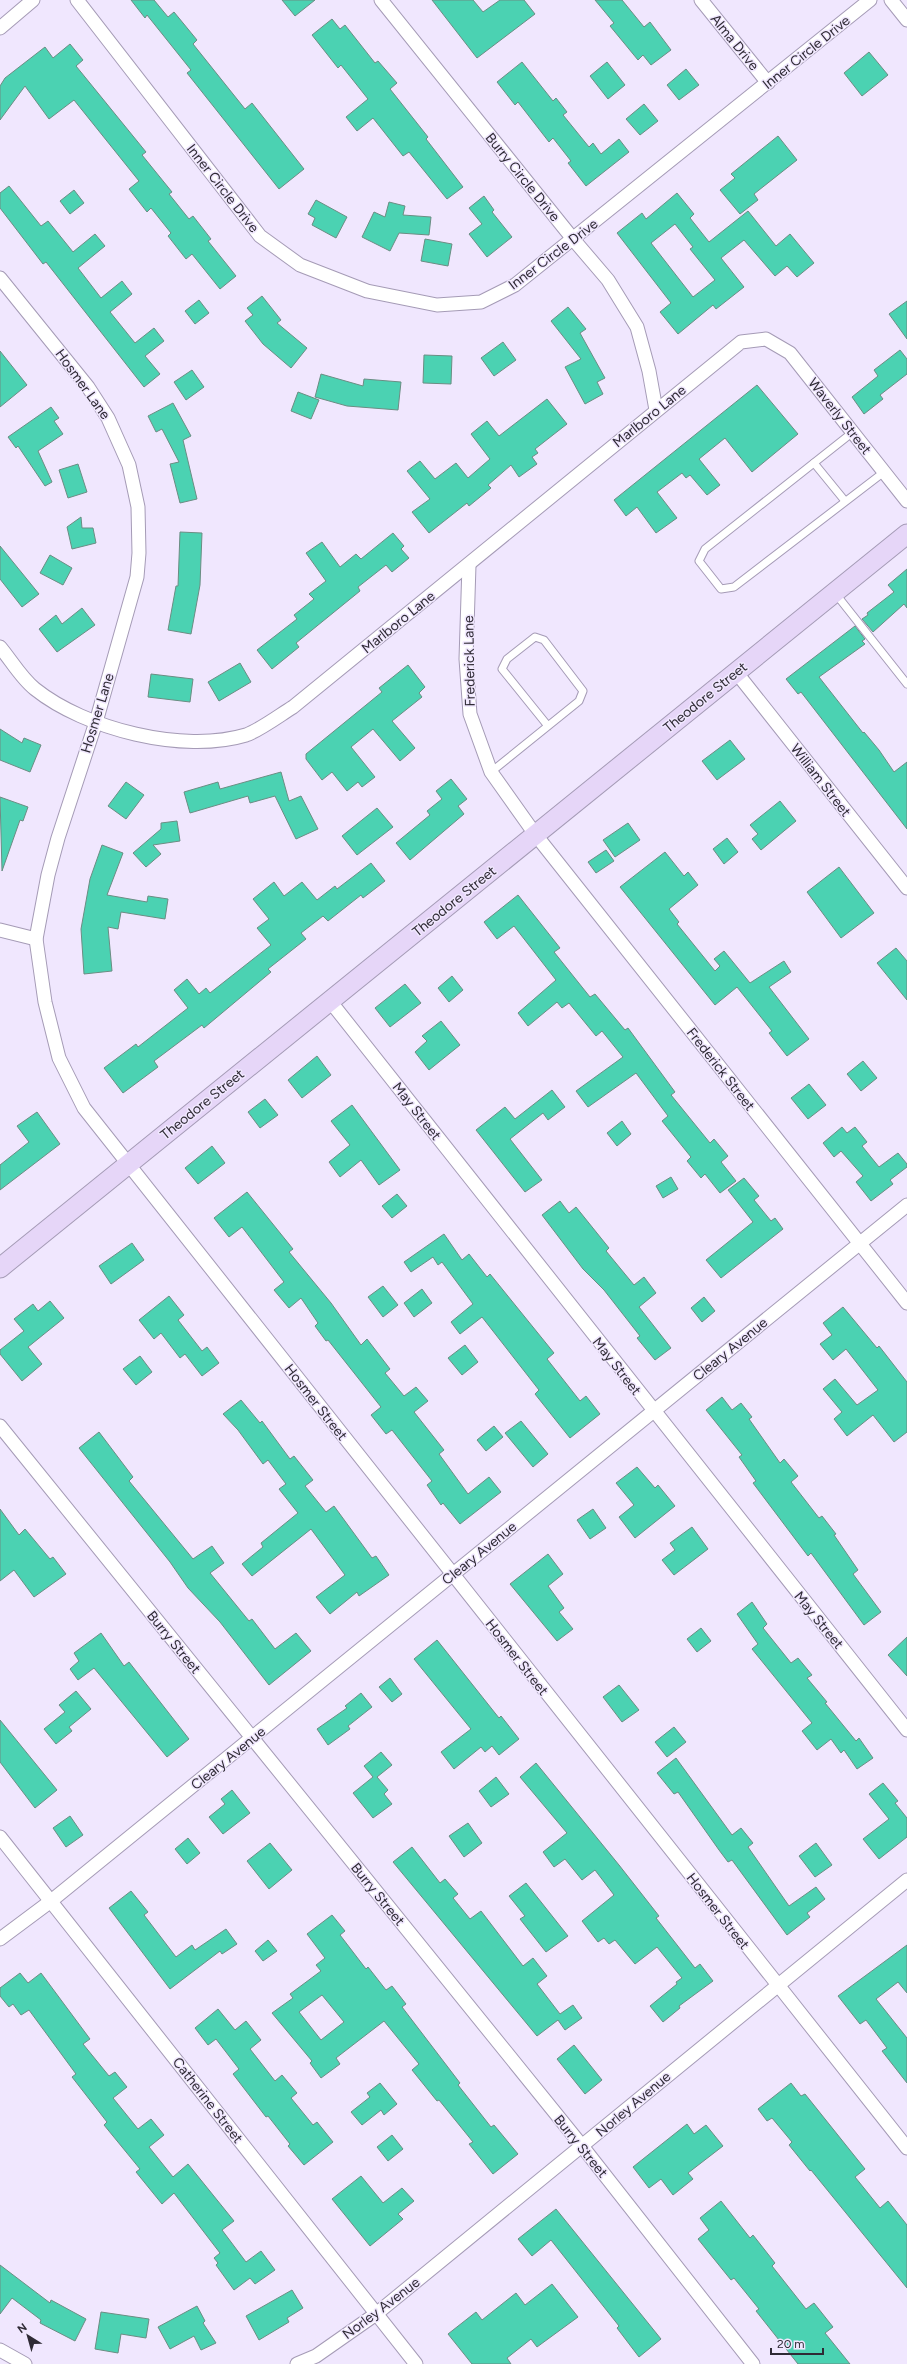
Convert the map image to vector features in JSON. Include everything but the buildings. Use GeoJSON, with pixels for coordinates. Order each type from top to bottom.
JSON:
{"type":"FeatureCollection","features":[{"type":"Feature","properties":{"kind":"main road","name":"Theodore Street"},"geometry":{"type":"LineString","coordinates":[[0,1268],[907,534]]}},
{"type":"Feature","properties":{"kind":"street"},"geometry":{"type":"LineString","coordinates":[[0,28],[33,0]]}},
{"type":"Feature","properties":{"kind":"street","name":"Inner Circle Drive"},"geometry":{"type":"LineString","coordinates":[[77,0],[260,236],[300,265],[367,291],[437,305],[481,302],[515,285],[870,0]]}},
{"type":"Feature","properties":{"kind":"street","name":"Burry Circle Drive"},"geometry":{"type":"LineString","coordinates":[[380,0],[573,239],[608,280],[637,327],[649,371],[656,410]]}},
{"type":"Feature","properties":{"kind":"street","name":"Alma Drive"},"geometry":{"type":"LineString","coordinates":[[701,0],[768,83]]}},
{"type":"Feature","properties":{"kind":"street"},"geometry":{"type":"LineString","coordinates":[[891,0],[907,20]]}},
{"type":"Feature","properties":{"kind":"street","name":"Hosmer Lane"},"geometry":{"type":"LineString","coordinates":[[0,278],[88,387],[108,418],[129,465],[134,488],[140,531],[137,577],[96,722],[56,845],[48,875],[36,940],[45,1002],[59,1058],[84,1108],[128,1164]]}},
{"type":"Feature","properties":{"kind":"street","name":"Marlboro Lane"},"geometry":{"type":"LineString","coordinates":[[0,647],[33,688],[58,706],[96,722],[154,738],[204,742],[247,735],[293,707],[741,342],[766,339]]}},
{"type":"Feature","properties":{"kind":"street","name":"Waverly Street"},"geometry":{"type":"LineString","coordinates":[[766,339],[790,353],[907,501]]}},
{"type":"Feature","properties":{"kind":"street","name":"Frederick Lane"},"geometry":{"type":"LineString","coordinates":[[469,565],[466,660],[470,714],[490,772],[535,834]]}},
{"type":"Feature","properties":{"kind":"street","name":"William Street"},"geometry":{"type":"LineString","coordinates":[[736,672],[907,888]]}},
{"type":"Feature","properties":{"kind":"street","name":"Frederick Street"},"geometry":{"type":"LineString","coordinates":[[535,834],[907,1304]]}},
{"type":"Feature","properties":{"kind":"street"},"geometry":{"type":"LineString","coordinates":[[0,930],[36,940]]}},
{"type":"Feature","properties":{"kind":"street","name":"May Street"},"geometry":{"type":"LineString","coordinates":[[330,1001],[653,1412],[907,1730]]}},
{"type":"Feature","properties":{"kind":"street","name":"Hosmer Street"},"geometry":{"type":"LineString","coordinates":[[128,1164],[776,1986],[907,2148]]}},
{"type":"Feature","properties":{"kind":"street","name":"Cleary Avenue"},"geometry":{"type":"LineString","coordinates":[[0,1939],[51,1901],[907,1205]]}},
{"type":"Feature","properties":{"kind":"street","name":"Burry Street"},"geometry":{"type":"LineString","coordinates":[[0,1426],[582,2146],[753,2364]]}},
{"type":"Feature","properties":{"kind":"street","name":"Catherine Street"},"geometry":{"type":"LineString","coordinates":[[0,1837],[416,2364]]}},
{"type":"Feature","properties":{"kind":"street","name":"Norley Avenue"},"geometry":{"type":"LineString","coordinates":[[296,2364],[316,2356],[376,2314],[907,1880]]}},
{"type":"Feature","properties":{"kind":"street"},"geometry":{"type":"LineString","coordinates":[[0,2350],[25,2364]]}},
{"type":"Feature","properties":{"kind":"lane"},"geometry":{"type":"LineString","coordinates":[[853,432],[706,549],[699,561],[721,589],[734,587],[884,472]]}},
{"type":"Feature","properties":{"kind":"lane"},"geometry":{"type":"LineString","coordinates":[[814,463],[845,501]]}},
{"type":"Feature","properties":{"kind":"lane"},"geometry":{"type":"LineString","coordinates":[[835,592],[907,684]]}},
{"type":"Feature","properties":{"kind":"lane"},"geometry":{"type":"LineString","coordinates":[[490,772],[548,726],[579,701],[583,691],[544,640],[535,636],[507,659],[502,669],[548,726]]}}]}
